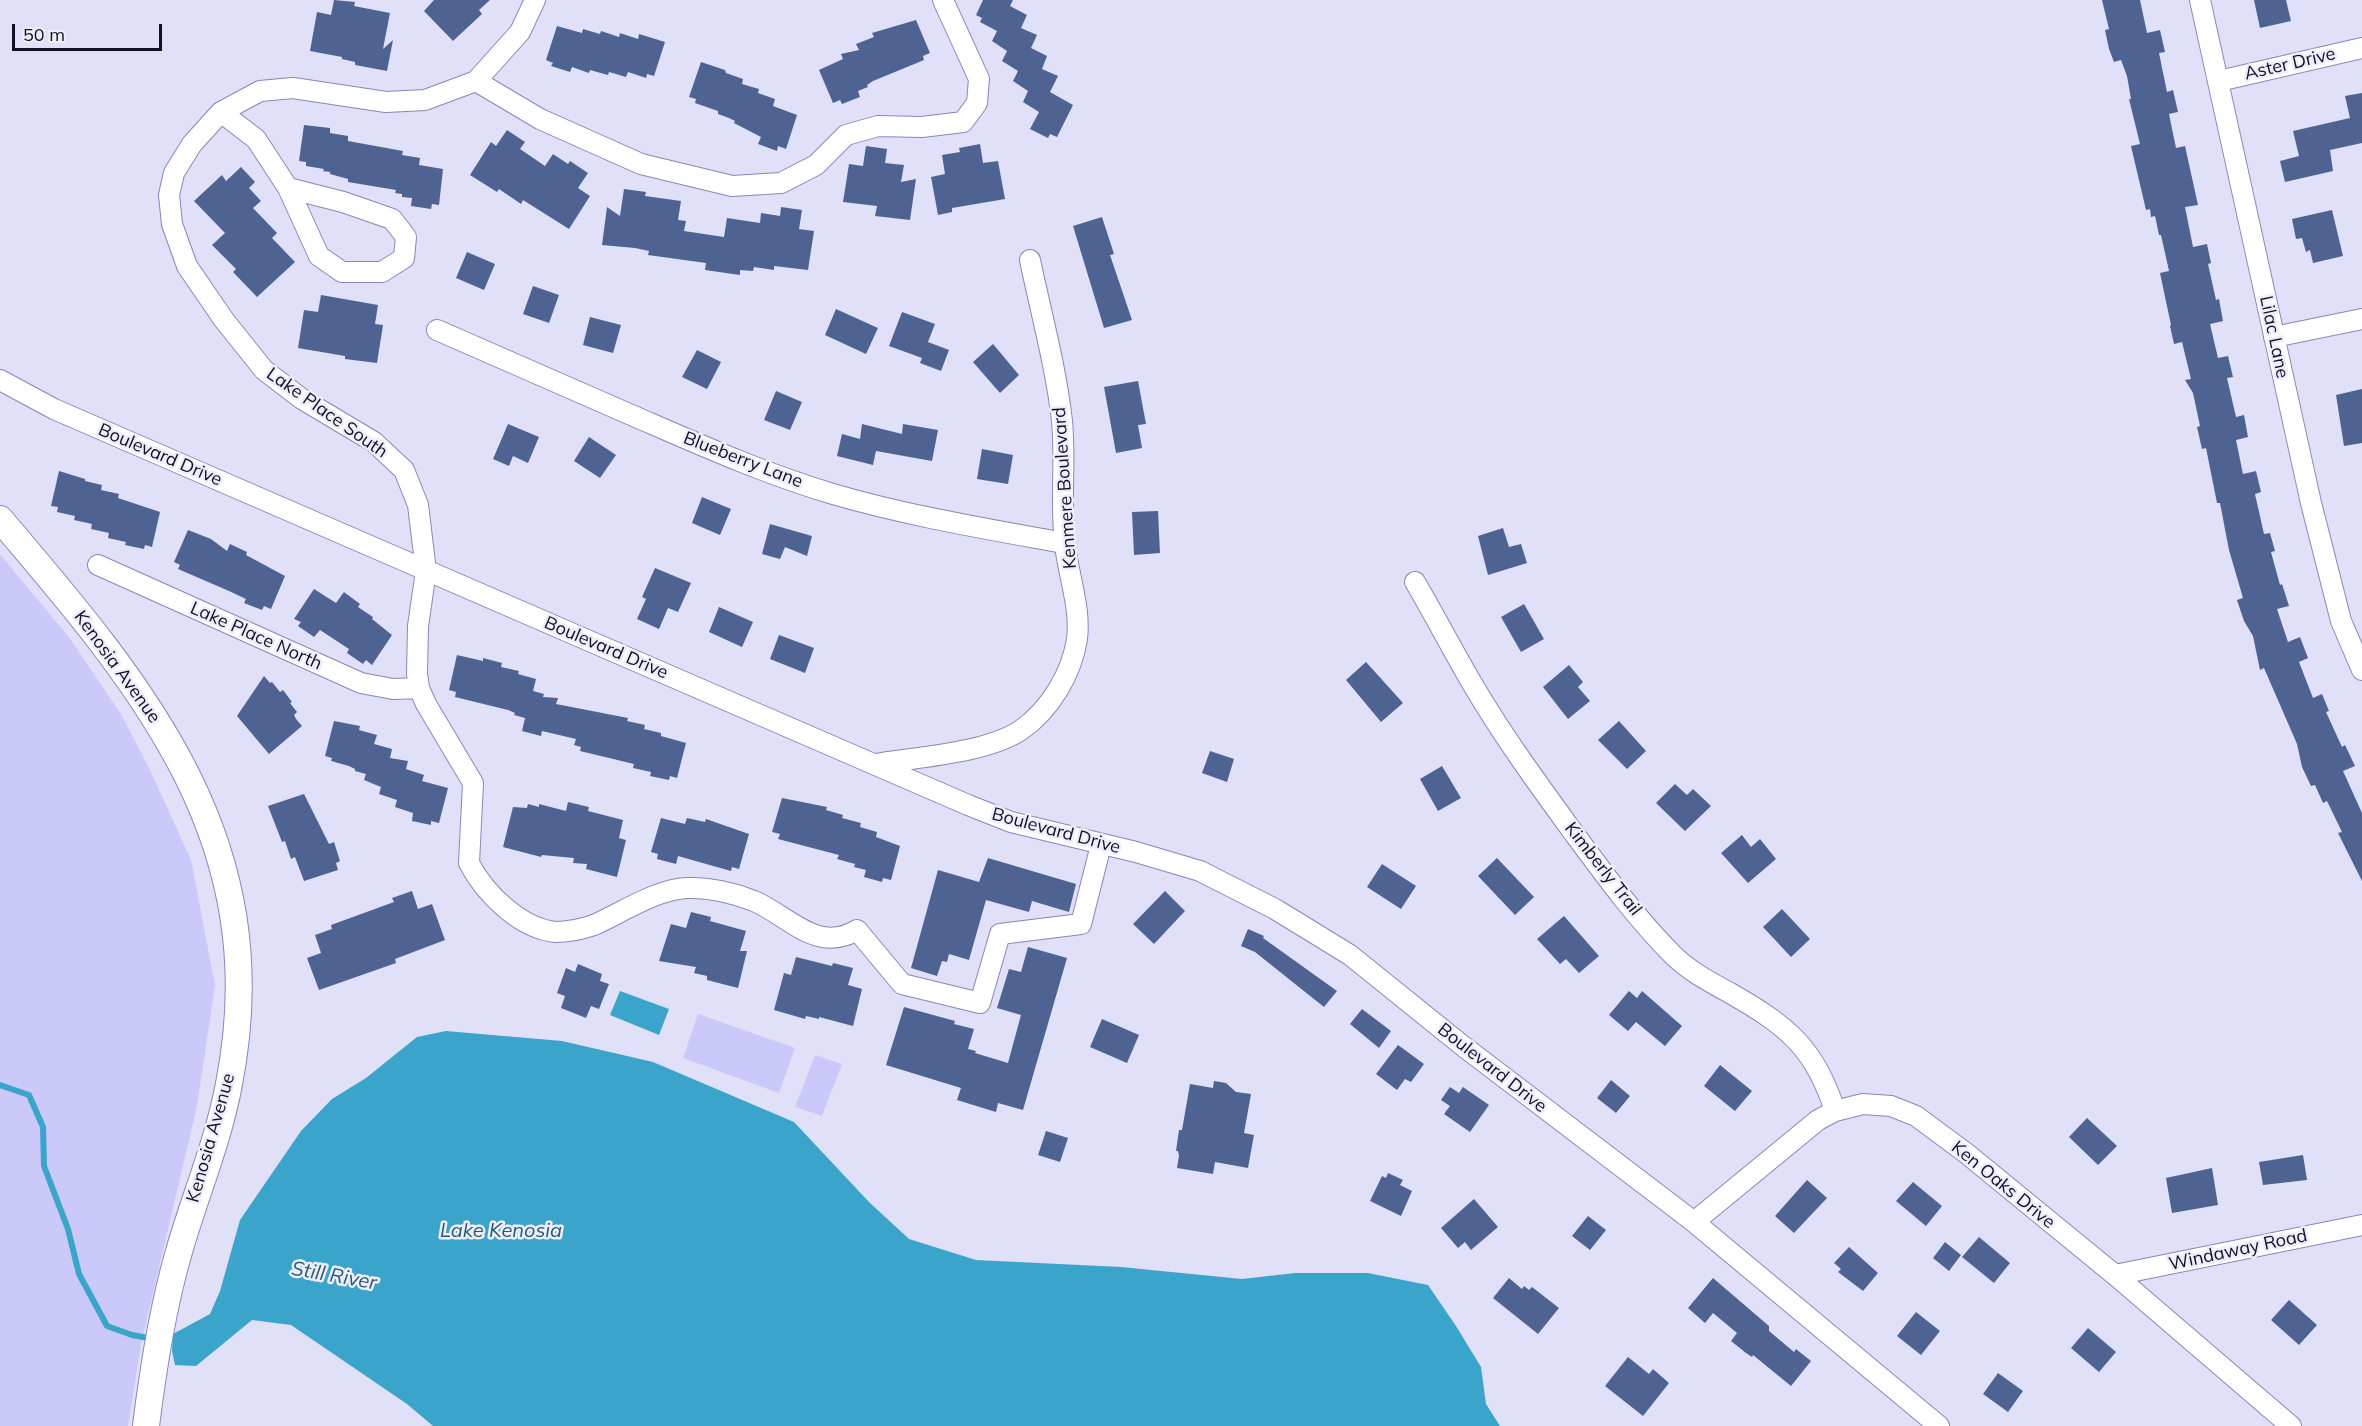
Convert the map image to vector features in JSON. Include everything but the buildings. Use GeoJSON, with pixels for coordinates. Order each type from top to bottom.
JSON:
{"type":"FeatureCollection","features":[{"type":"Feature","properties":{"kind":"street","name":"Lake Place South"},"geometry":{"type":"LineString","coordinates":[[426,571],[418,505],[404,470],[374,442],[302,399],[264,370],[224,320],[187,266],[172,224],[169,195],[174,173],[192,144],[221,112],[260,91],[293,88],[386,102],[425,100],[476,81],[520,32],[535,0]]}},
{"type":"Feature","properties":{"kind":"street"},"geometry":{"type":"LineString","coordinates":[[476,81],[540,119],[641,164],[732,186],[781,183],[816,165],[846,135],[878,126],[922,127],[963,122],[977,103],[979,79],[943,0]]}},
{"type":"Feature","properties":{"kind":"street","name":"Lilac Lane"},"geometry":{"type":"LineString","coordinates":[[2200,0],[2311,503],[2341,621],[2362,670]]}},
{"type":"Feature","properties":{"kind":"street","name":"Aster Drive"},"geometry":{"type":"LineString","coordinates":[[2219,81],[2362,48]]}},
{"type":"Feature","properties":{"kind":"street"},"geometry":{"type":"LineString","coordinates":[[221,112],[256,140],[288,188],[319,256],[342,272],[382,272],[404,258],[406,237],[392,219],[343,202],[288,188]]}},
{"type":"Feature","properties":{"kind":"street","name":"Kenmere Boulevard"},"geometry":{"type":"LineString","coordinates":[[876,764],[987,745],[1008,738],[1038,716],[1059,688],[1067,672],[1077,639],[1074,597],[1064,543],[1062,423],[1030,260]]}},
{"type":"Feature","properties":{"kind":"street"},"geometry":{"type":"LineString","coordinates":[[2274,337],[2362,319]]}},
{"type":"Feature","properties":{"kind":"street","name":"Blueberry Lane"},"geometry":{"type":"LineString","coordinates":[[437,330],[730,458],[786,479],[834,494],[914,514],[1064,543]]}},
{"type":"Feature","properties":{"kind":"street","name":"Boulevard Drive"},"geometry":{"type":"LineString","coordinates":[[0,380],[54,409],[968,805],[1011,822],[1146,854],[1200,871],[1275,909],[1368,968],[1463,1047],[1694,1222],[1939,1426]]}},
{"type":"Feature","properties":{"kind":"street","name":"Kenosia Avenue"},"geometry":{"type":"LineString","coordinates":[[0,519],[53,581],[142,697],[172,745],[196,790],[225,874],[237,955],[238,997],[229,1084],[185,1229],[164,1312],[154,1362],[146,1426]]}},
{"type":"Feature","properties":{"kind":"street","name":"Lake Place North"},"geometry":{"type":"LineString","coordinates":[[98,565],[361,683],[393,689],[419,688]]}},
{"type":"Feature","properties":{"kind":"street"},"geometry":{"type":"LineString","coordinates":[[426,571],[417,640],[419,688],[426,704],[473,783],[470,863],[484,887],[510,911],[538,928],[566,932],[594,925],[665,891],[685,888],[712,890],[752,900],[813,935],[842,938],[857,930],[902,984],[980,1003],[1000,934],[1081,924],[1101,845]]}},
{"type":"Feature","properties":{"kind":"street","name":"Kimberly Trail"},"geometry":{"type":"LineString","coordinates":[[1415,582],[1473,686],[1526,768],[1603,874],[1674,956],[1705,978],[1774,1020],[1801,1045],[1814,1059],[1835,1111]]}},
{"type":"Feature","properties":{"kind":"street","name":"Ken Oaks Drive"},"geometry":{"type":"LineString","coordinates":[[1694,1222],[1818,1120],[1835,1111],[1863,1104],[1878,1104],[1902,1109],[1916,1116],[1966,1153],[2115,1275],[2291,1426]]}},
{"type":"Feature","properties":{"kind":"street","name":"Windaway Road"},"geometry":{"type":"LineString","coordinates":[[2115,1275],[2362,1225]]}},
{"type":"Feature","properties":{"kind":"shaded area"},"geometry":{"type":"Polygon","coordinates":[[[0,554],[71,640],[121,714],[150,770],[191,860],[215,985],[197,1106],[141,1344],[128,1426],[0,1426],[0,554]]]}},
{"type":"Feature","properties":{"kind":"shaded area"},"geometry":{"type":"Polygon","coordinates":[[[698,1014],[795,1048],[779,1093],[683,1058],[698,1014]]]}},
{"type":"Feature","properties":{"kind":"shaded area"},"geometry":{"type":"Polygon","coordinates":[[[815,1055],[842,1064],[822,1116],[795,1107],[815,1055]]]}},
{"type":"Feature","properties":{"kind":"water"},"geometry":{"type":"Polygon","coordinates":[[[620,991],[669,1009],[659,1035],[610,1015],[620,991]]]}},
{"type":"Feature","properties":{"kind":"water","name":"Lake Kenosia"},"geometry":{"type":"Polygon","coordinates":[[[446,1031],[562,1041],[653,1062],[794,1122],[869,1202],[909,1239],[976,1260],[1121,1267],[1242,1279],[1295,1273],[1368,1273],[1428,1285],[1481,1367],[1486,1404],[1500,1426],[433,1426],[407,1404],[291,1325],[252,1320],[196,1366],[175,1365],[172,1351],[173,1334],[210,1314],[220,1291],[240,1220],[301,1131],[332,1099],[366,1078],[417,1037],[446,1031]]]}},
{"type":"Feature","properties":{"kind":"waterway","name":"Still River"},"geometry":{"type":"LineString","coordinates":[[0,1085],[29,1095],[43,1127],[44,1166],[68,1229],[79,1274],[107,1326],[132,1335],[154,1339]]}}]}
